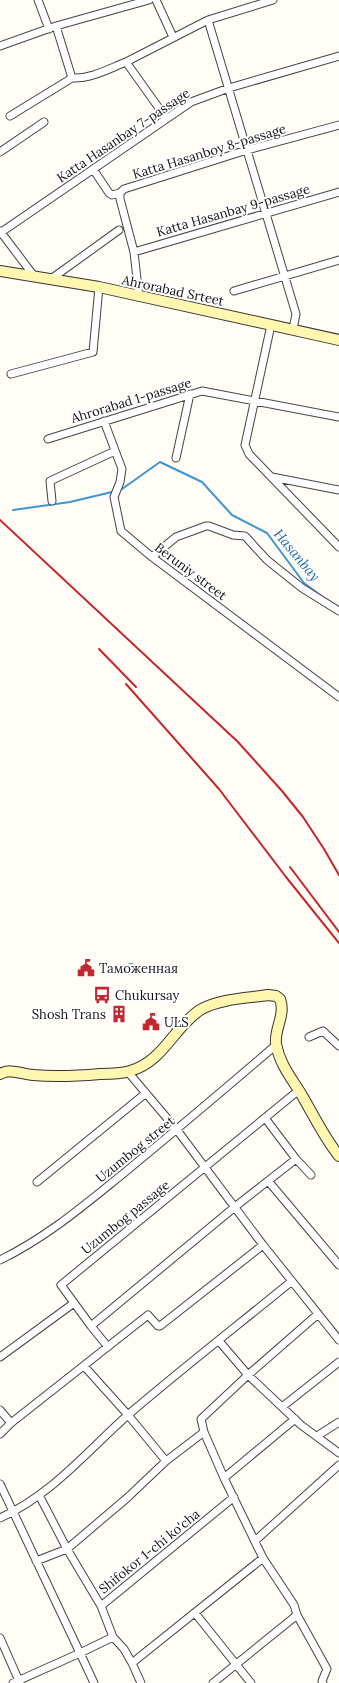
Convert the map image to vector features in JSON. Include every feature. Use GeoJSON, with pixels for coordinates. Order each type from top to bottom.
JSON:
{"type":"FeatureCollection","features":[{"type":"Feature","properties":{"kind":"street"},"geometry":{"type":"LineString","coordinates":[[38,0],[49,29]]}},
{"type":"Feature","properties":{"kind":"street"},"geometry":{"type":"LineString","coordinates":[[0,46],[56,26],[149,0]]}},
{"type":"Feature","properties":{"kind":"street"},"geometry":{"type":"LineString","coordinates":[[156,0],[173,37]]}},
{"type":"Feature","properties":{"kind":"street"},"geometry":{"type":"LineString","coordinates":[[10,116],[72,78],[82,78],[97,74],[126,62],[208,20],[272,0]]}},
{"type":"Feature","properties":{"kind":"street"},"geometry":{"type":"LineString","coordinates":[[208,20],[283,275],[296,314],[293,329]]}},
{"type":"Feature","properties":{"kind":"street"},"geometry":{"type":"LineString","coordinates":[[56,26],[72,78]]}},
{"type":"Feature","properties":{"kind":"street","name":"Katta Hasanbay 7-passage"},"geometry":{"type":"LineString","coordinates":[[0,232],[191,102],[229,88],[339,56]]}},
{"type":"Feature","properties":{"kind":"street"},"geometry":{"type":"LineString","coordinates":[[126,62],[166,118]]}},
{"type":"Feature","properties":{"kind":"street"},"geometry":{"type":"LineString","coordinates":[[0,152],[44,122]]}},
{"type":"Feature","properties":{"kind":"street","name":"Katta Hasanboy 8-passage"},"geometry":{"type":"LineString","coordinates":[[139,297],[134,252],[120,198],[120,193],[124,189],[247,150],[339,125]]}},
{"type":"Feature","properties":{"kind":"street"},"geometry":{"type":"LineString","coordinates":[[93,169],[109,193],[112,195],[120,193]]}},
{"type":"Feature","properties":{"kind":"street","name":"Katta Hasanbay 9-passage"},"geometry":{"type":"LineString","coordinates":[[134,252],[339,192]]}},
{"type":"Feature","properties":{"kind":"street"},"geometry":{"type":"LineString","coordinates":[[51,279],[119,230]]}},
{"type":"Feature","properties":{"kind":"street"},"geometry":{"type":"LineString","coordinates":[[0,232],[34,276]]}},
{"type":"Feature","properties":{"kind":"street"},"geometry":{"type":"LineString","coordinates":[[234,291],[283,275],[339,260]]}},
{"type":"Feature","properties":{"kind":"street","name":"Ahrorabad Srteet"},"geometry":{"type":"LineString","coordinates":[[0,270],[99,287],[339,340]]}},
{"type":"Feature","properties":{"kind":"street"},"geometry":{"type":"LineString","coordinates":[[11,374],[93,352],[99,287]]}},
{"type":"Feature","properties":{"kind":"street"},"geometry":{"type":"LineString","coordinates":[[271,325],[256,400],[245,445],[246,449],[249,454],[339,547]]}},
{"type":"Feature","properties":{"kind":"street","name":"Ahrorabad 1-passage"},"geometry":{"type":"LineString","coordinates":[[48,439],[190,394],[207,391],[339,417]]}},
{"type":"Feature","properties":{"kind":"street"},"geometry":{"type":"LineString","coordinates":[[176,458],[190,394]]}},
{"type":"Feature","properties":{"kind":"street","name":"Beruniy street"},"geometry":{"type":"LineString","coordinates":[[104,421],[122,469],[120,482],[114,496],[121,531],[152,557],[339,697]]}},
{"type":"Feature","properties":{"kind":"street"},"geometry":{"type":"LineString","coordinates":[[52,500],[50,481],[115,451]]}},
{"type":"Feature","properties":{"kind":"street"},"geometry":{"type":"LineString","coordinates":[[272,477],[339,490]]}},
{"type":"Feature","properties":{"kind":"street"},"geometry":{"type":"LineString","coordinates":[[152,557],[176,537],[206,526],[233,535],[245,536],[267,560],[302,588],[339,611]]}},
{"type":"Feature","properties":{"kind":"street"},"geometry":{"type":"LineString","coordinates":[[0,1074],[10,1071],[32,1075],[71,1076],[128,1072],[142,1067],[151,1061],[195,1014],[208,1006],[273,995],[278,997],[282,1010],[276,1032],[276,1044],[282,1064],[339,1156]]}},
{"type":"Feature","properties":{"kind":"street"},"geometry":{"type":"LineString","coordinates":[[309,1037],[323,1031],[339,1046]]}},
{"type":"Feature","properties":{"kind":"street","name":"Uzumbog street"},"geometry":{"type":"LineString","coordinates":[[0,1260],[33,1243],[71,1216],[177,1130],[276,1044]]}},
{"type":"Feature","properties":{"kind":"street"},"geometry":{"type":"LineString","coordinates":[[128,1072],[177,1130],[236,1206],[263,1245],[339,1340]]}},
{"type":"Feature","properties":{"kind":"street","name":"Uzumbog passage"},"geometry":{"type":"LineString","coordinates":[[74,1303],[60,1285],[299,1090]]}},
{"type":"Feature","properties":{"kind":"street"},"geometry":{"type":"LineString","coordinates":[[37,1182],[146,1093]]}},
{"type":"Feature","properties":{"kind":"street"},"geometry":{"type":"LineString","coordinates":[[265,1118],[296,1159],[311,1175]]}},
{"type":"Feature","properties":{"kind":"street"},"geometry":{"type":"LineString","coordinates":[[90,1326],[236,1206],[296,1159]]}},
{"type":"Feature","properties":{"kind":"street"},"geometry":{"type":"LineString","coordinates":[[268,1182],[339,1266]]}},
{"type":"Feature","properties":{"kind":"street"},"geometry":{"type":"LineString","coordinates":[[0,1434],[11,1423],[148,1315],[158,1326],[160,1326],[263,1245]]}},
{"type":"Feature","properties":{"kind":"street"},"geometry":{"type":"LineString","coordinates":[[0,1518],[14,1512],[54,1484],[128,1415],[292,1281]]}},
{"type":"Feature","properties":{"kind":"street"},"geometry":{"type":"LineString","coordinates":[[0,1357],[74,1303],[90,1326],[108,1347]]}},
{"type":"Feature","properties":{"kind":"street"},"geometry":{"type":"LineString","coordinates":[[318,1314],[248,1375],[201,1419],[204,1432],[224,1478],[256,1540],[263,1558],[294,1605],[327,1669],[321,1682]]}},
{"type":"Feature","properties":{"kind":"street"},"geometry":{"type":"LineString","coordinates":[[219,1341],[248,1375],[282,1407],[295,1419],[339,1452]]}},
{"type":"Feature","properties":{"kind":"street"},"geometry":{"type":"LineString","coordinates":[[282,1407],[339,1362]]}},
{"type":"Feature","properties":{"kind":"street"},"geometry":{"type":"LineString","coordinates":[[84,1366],[128,1415],[166,1461]]}},
{"type":"Feature","properties":{"kind":"street"},"geometry":{"type":"LineString","coordinates":[[0,1410],[11,1423]]}},
{"type":"Feature","properties":{"kind":"street"},"geometry":{"type":"LineString","coordinates":[[224,1478],[295,1419]]}},
{"type":"Feature","properties":{"kind":"street"},"geometry":{"type":"LineString","coordinates":[[317,1436],[339,1422]]}},
{"type":"Feature","properties":{"kind":"street"},"geometry":{"type":"LineString","coordinates":[[36,1561],[67,1549],[127,1498],[166,1461],[204,1432]]}},
{"type":"Feature","properties":{"kind":"street"},"geometry":{"type":"LineString","coordinates":[[256,1540],[339,1465]]}},
{"type":"Feature","properties":{"kind":"street"},"geometry":{"type":"LineString","coordinates":[[0,1484],[94,1683]]}},
{"type":"Feature","properties":{"kind":"street"},"geometry":{"type":"LineString","coordinates":[[39,1495],[67,1549],[100,1606]]}},
{"type":"Feature","properties":{"kind":"street","name":"Shifokor 1-chi ko'cha"},"geometry":{"type":"LineString","coordinates":[[141,1683],[124,1648],[112,1634],[100,1606],[234,1497]]}},
{"type":"Feature","properties":{"kind":"street"},"geometry":{"type":"LineString","coordinates":[[132,1663],[263,1558]]}},
{"type":"Feature","properties":{"kind":"street"},"geometry":{"type":"LineString","coordinates":[[195,1613],[251,1683]]}},
{"type":"Feature","properties":{"kind":"street"},"geometry":{"type":"LineString","coordinates":[[213,1683],[298,1615]]}},
{"type":"Feature","properties":{"kind":"street"},"geometry":{"type":"LineString","coordinates":[[0,1638],[17,1682],[80,1653],[112,1634]]}},
{"type":"Feature","properties":{"kind":"water"},"geometry":{"type":"Polygon","coordinates":[[[129,964],[133,964],[135,965],[135,973],[129,974],[126,971],[126,967],[129,964]]]}},
{"type":"Feature","properties":{"kind":"waterway","name":"Hasanbay"},"geometry":{"type":"LineString","coordinates":[[122,489],[160,462],[202,482],[232,515],[267,533],[304,583],[324,598]]}},
{"type":"Feature","properties":{"kind":"waterway","name":"Hasanbay"},"geometry":{"type":"LineString","coordinates":[[13,510],[70,502],[112,492]]}},
{"type":"Feature","properties":{"kind":"railway"},"geometry":{"type":"LineString","coordinates":[[0,520],[238,742],[303,817],[339,875]]}},
{"type":"Feature","properties":{"kind":"railway"},"geometry":{"type":"LineString","coordinates":[[99,649],[136,687]]}},
{"type":"Feature","properties":{"kind":"railway"},"geometry":{"type":"LineString","coordinates":[[126,684],[219,789],[286,877],[339,943]]}},
{"type":"Feature","properties":{"kind":"railway"},"geometry":{"type":"LineString","coordinates":[[290,867],[339,932]]}},
{"type":"Feature","properties":{"kind":"place","name":"Таможенная"},"geometry":{"type":"Point","coordinates":[86,968]}},
{"type":"Feature","properties":{"kind":"place","name":"Chukursay"},"geometry":{"type":"Point","coordinates":[102,995]}},
{"type":"Feature","properties":{"kind":"place","name":"Shosh Trans"},"geometry":{"type":"Point","coordinates":[119,1014]}},
{"type":"Feature","properties":{"kind":"place","name":"ULS"},"geometry":{"type":"Point","coordinates":[151,1022]}}]}
